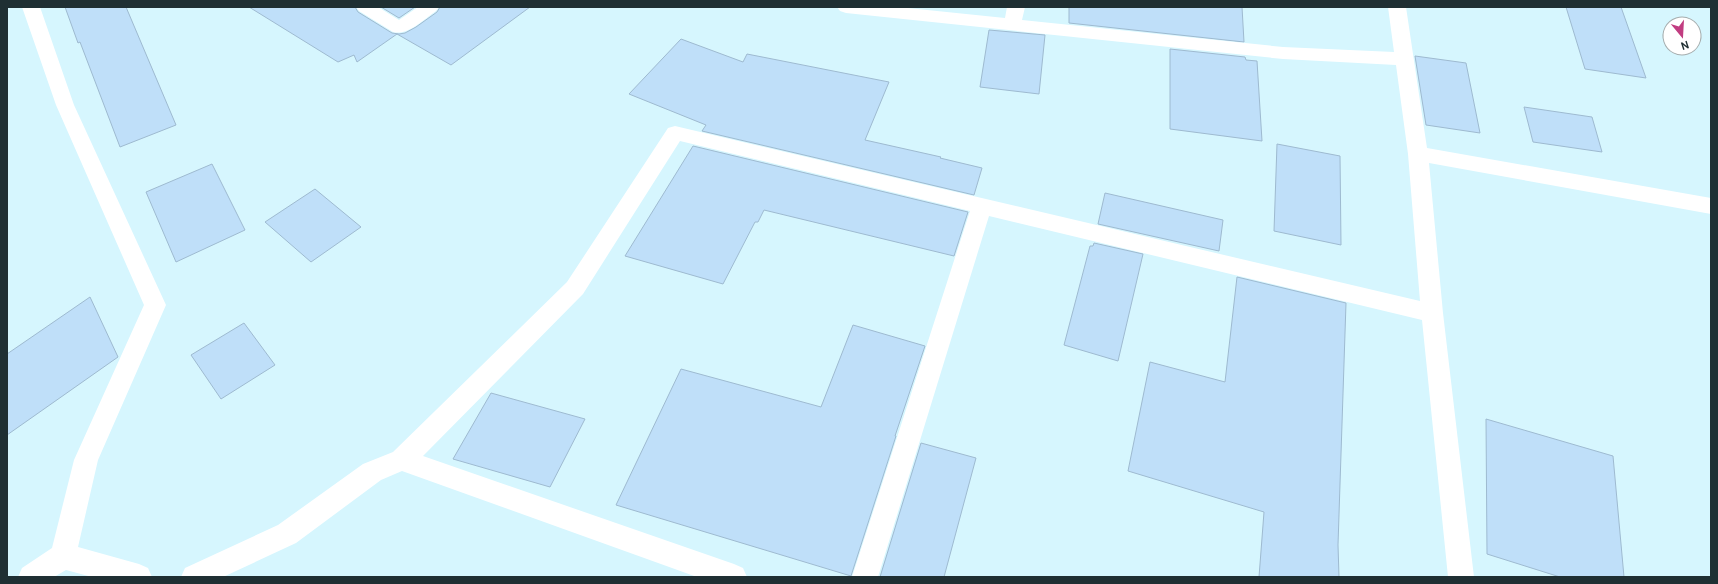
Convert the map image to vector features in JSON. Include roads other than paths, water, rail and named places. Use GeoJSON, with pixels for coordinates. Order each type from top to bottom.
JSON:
{"type":"FeatureCollection","features":[{"type":"Feature","properties":{"kind":"street"},"geometry":{"type":"LineString","coordinates":[[31,7],[65,105],[155,305],[86,460],[63,556],[31,577]]}},
{"type":"Feature","properties":{"kind":"street"},"geometry":{"type":"LineString","coordinates":[[365,7],[399,28],[430,7]]}},
{"type":"Feature","properties":{"kind":"street"},"geometry":{"type":"LineString","coordinates":[[846,7],[1283,53],[1404,59]]}},
{"type":"Feature","properties":{"kind":"street"},"geometry":{"type":"LineString","coordinates":[[1012,24],[1016,7]]}},
{"type":"Feature","properties":{"kind":"street"},"geometry":{"type":"LineString","coordinates":[[1397,7],[1418,154],[1432,313],[1461,577]]}},
{"type":"Feature","properties":{"kind":"street"},"geometry":{"type":"LineString","coordinates":[[194,577],[286,534],[372,472],[402,460],[575,288],[674,133],[1432,313]]}},
{"type":"Feature","properties":{"kind":"street"},"geometry":{"type":"LineString","coordinates":[[1418,154],[1711,206]]}},
{"type":"Feature","properties":{"kind":"street"},"geometry":{"type":"LineString","coordinates":[[865,577],[982,206]]}},
{"type":"Feature","properties":{"kind":"street"},"geometry":{"type":"LineString","coordinates":[[402,460],[734,577]]}},
{"type":"Feature","properties":{"kind":"street"},"geometry":{"type":"LineString","coordinates":[[63,556],[139,577]]}}]}
